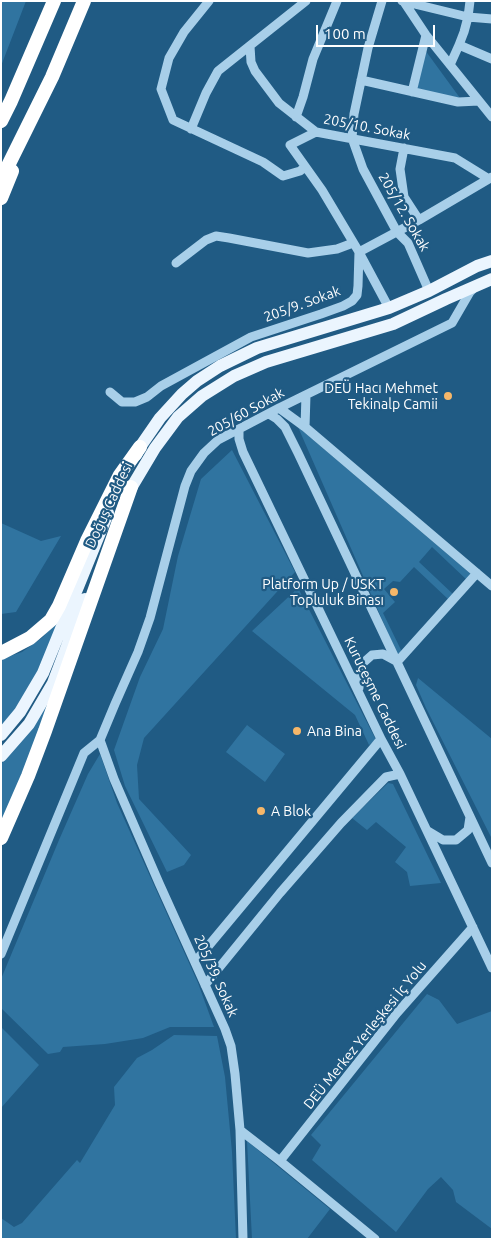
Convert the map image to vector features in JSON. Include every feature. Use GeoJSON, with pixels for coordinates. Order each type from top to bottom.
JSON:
{"type":"FeatureCollection","features":[{"type":"Feature","properties":{"kind":"highway"},"geometry":{"type":"LineString","coordinates":[[1,121],[54,1]]}},
{"type":"Feature","properties":{"kind":"highway"},"geometry":{"type":"LineString","coordinates":[[1,198],[84,1]]}},
{"type":"Feature","properties":{"kind":"highway"},"geometry":{"type":"LineString","coordinates":[[1,180],[52,77]]}},
{"type":"Feature","properties":{"kind":"highway"},"geometry":{"type":"LineString","coordinates":[[1,652],[30,638],[51,620],[120,475],[140,447]]}},
{"type":"Feature","properties":{"kind":"highway"},"geometry":{"type":"LineString","coordinates":[[1,838],[45,731],[131,487]]}},
{"type":"Feature","properties":{"kind":"main road","name":"Doğuş Caddesi"},"geometry":{"type":"LineString","coordinates":[[1,735],[20,712],[43,673],[108,512],[140,447],[160,418],[182,394],[220,366],[257,348],[389,308],[429,291],[477,266],[492,261]]}},
{"type":"Feature","properties":{"kind":"main road","name":"Doğuş Caddesi"},"geometry":{"type":"LineString","coordinates":[[1,756],[29,724],[53,683],[114,524],[131,487],[155,448],[178,417],[202,396],[234,376],[266,362],[393,324],[446,298],[492,279]]}},
{"type":"Feature","properties":{"kind":"street"},"geometry":{"type":"LineString","coordinates":[[209,1],[184,32],[169,58],[161,89],[173,120],[263,162],[283,176],[300,171],[305,167]]}},
{"type":"Feature","properties":{"kind":"street"},"geometry":{"type":"LineString","coordinates":[[296,117],[313,59],[337,1]]}},
{"type":"Feature","properties":{"kind":"street","name":"205/12. Sokak"},"geometry":{"type":"LineString","coordinates":[[382,1],[368,48],[354,114],[352,138],[363,170],[397,232],[408,243],[429,291]]}},
{"type":"Feature","properties":{"kind":"street"},"geometry":{"type":"LineString","coordinates":[[450,65],[460,45],[470,1]]}},
{"type":"Feature","properties":{"kind":"street"},"geometry":{"type":"LineString","coordinates":[[191,129],[206,93],[218,71],[304,2]]}},
{"type":"Feature","properties":{"kind":"street"},"geometry":{"type":"LineString","coordinates":[[403,2],[468,16],[492,19]]}},
{"type":"Feature","properties":{"kind":"street"},"geometry":{"type":"LineString","coordinates":[[403,2],[426,35],[492,117]]}},
{"type":"Feature","properties":{"kind":"street"},"geometry":{"type":"LineString","coordinates":[[412,92],[426,35]]}},
{"type":"Feature","properties":{"kind":"street"},"geometry":{"type":"LineString","coordinates":[[460,45],[492,59]]}},
{"type":"Feature","properties":{"kind":"street","name":"205/10. Sokak"},"geometry":{"type":"LineString","coordinates":[[250,46],[254,72],[279,103],[316,132],[455,158],[491,181]]}},
{"type":"Feature","properties":{"kind":"street"},"geometry":{"type":"LineString","coordinates":[[361,80],[458,102],[479,101]]}},
{"type":"Feature","properties":{"kind":"street"},"geometry":{"type":"LineString","coordinates":[[316,132],[290,145],[322,190],[359,252],[389,308]]}},
{"type":"Feature","properties":{"kind":"street"},"geometry":{"type":"LineString","coordinates":[[404,148],[400,170],[404,197],[419,220]]}},
{"type":"Feature","properties":{"kind":"street"},"geometry":{"type":"LineString","coordinates":[[359,252],[491,181]]}},
{"type":"Feature","properties":{"kind":"street"},"geometry":{"type":"LineString","coordinates":[[176,263],[206,240],[216,236],[308,253],[353,243]]}},
{"type":"Feature","properties":{"kind":"street","name":"205/9. Sokak"},"geometry":{"type":"LineString","coordinates":[[110,392],[122,402],[135,402],[147,397],[161,386],[251,337],[320,314],[352,301],[357,295],[359,252]]}},
{"type":"Feature","properties":{"kind":"street","name":"205/60 Sokak"},"geometry":{"type":"LineString","coordinates":[[100,740],[138,652],[150,618],[185,486],[191,471],[204,453],[218,440],[452,322],[470,292],[478,285]]}},
{"type":"Feature","properties":{"kind":"street"},"geometry":{"type":"LineString","coordinates":[[446,298],[457,299],[462,305]]}},
{"type":"Feature","properties":{"kind":"street"},"geometry":{"type":"LineString","coordinates":[[304,427],[306,395]]}},
{"type":"Feature","properties":{"kind":"street"},"geometry":{"type":"LineString","coordinates":[[279,408],[492,586]]}},
{"type":"Feature","properties":{"kind":"street"},"geometry":{"type":"LineString","coordinates":[[268,414],[285,427],[492,863]]}},
{"type":"Feature","properties":{"kind":"street","name":"Kuruçeşme Caddesi"},"geometry":{"type":"LineString","coordinates":[[239,430],[239,439],[243,452],[381,739],[428,831],[492,968]]}},
{"type":"Feature","properties":{"kind":"street"},"geometry":{"type":"LineString","coordinates":[[397,662],[477,573]]}},
{"type":"Feature","properties":{"kind":"street"},"geometry":{"type":"LineString","coordinates":[[360,693],[359,674],[362,663],[372,655],[383,654],[397,662]]}},
{"type":"Feature","properties":{"kind":"street"},"geometry":{"type":"LineString","coordinates":[[195,962],[381,739]]}},
{"type":"Feature","properties":{"kind":"street"},"geometry":{"type":"LineString","coordinates":[[1,954],[84,753],[100,740]]}},
{"type":"Feature","properties":{"kind":"street","name":"205/39. Sokak"},"geometry":{"type":"LineString","coordinates":[[100,740],[114,779],[231,1046],[236,1074],[240,1130],[243,1239]]}},
{"type":"Feature","properties":{"kind":"street"},"geometry":{"type":"LineString","coordinates":[[205,985],[280,893],[342,823],[386,778],[400,774]]}},
{"type":"Feature","properties":{"kind":"street"},"geometry":{"type":"LineString","coordinates":[[428,831],[443,840],[456,840],[468,830],[470,816]]}},
{"type":"Feature","properties":{"kind":"street","name":"DEÜ Merkez Yerleşkesi İç Yolu"},"geometry":{"type":"LineString","coordinates":[[280,1161],[397,1013],[473,928]]}},
{"type":"Feature","properties":{"kind":"street"},"geometry":{"type":"LineString","coordinates":[[240,1130],[375,1239]]}},
{"type":"Feature","properties":{"kind":"shaded area"},"geometry":{"type":"Polygon","coordinates":[[[1,1],[26,1],[1,66],[1,1]]]}},
{"type":"Feature","properties":{"kind":"shaded area"},"geometry":{"type":"Polygon","coordinates":[[[425,50],[460,98],[415,89],[425,50]]]}},
{"type":"Feature","properties":{"kind":"shaded area"},"geometry":{"type":"Polygon","coordinates":[[[298,427],[472,575],[467,580],[432,547],[419,562],[454,595],[449,600],[414,567],[400,582],[393,581],[384,589],[395,602],[383,613],[402,652],[398,656],[298,427]]]}},
{"type":"Feature","properties":{"kind":"shaded area"},"geometry":{"type":"Polygon","coordinates":[[[232,450],[295,572],[144,738],[137,765],[139,799],[191,855],[184,865],[167,872],[125,786],[114,750],[140,677],[163,629],[178,556],[201,479],[232,450]]]}},
{"type":"Feature","properties":{"kind":"shaded area"},"geometry":{"type":"Polygon","coordinates":[[[1,523],[41,541],[61,536],[16,612],[1,614],[1,523]]]}},
{"type":"Feature","properties":{"kind":"shaded area"},"geometry":{"type":"Polygon","coordinates":[[[298,588],[376,740],[369,745],[355,715],[252,631],[298,588]]]}},
{"type":"Feature","properties":{"kind":"shaded area"},"geometry":{"type":"Polygon","coordinates":[[[62,614],[26,699],[1,727],[1,659],[22,652],[43,637],[62,614]]]}},
{"type":"Feature","properties":{"kind":"shaded area"},"geometry":{"type":"Polygon","coordinates":[[[418,678],[492,739],[492,839],[426,708],[416,685],[418,678]]]}},
{"type":"Feature","properties":{"kind":"shaded area"},"geometry":{"type":"Polygon","coordinates":[[[56,686],[1,830],[1,764],[29,731],[56,686]]]}},
{"type":"Feature","properties":{"kind":"shaded area"},"geometry":{"type":"Polygon","coordinates":[[[247,725],[285,754],[265,782],[226,752],[247,725]]]}},
{"type":"Feature","properties":{"kind":"shaded area"},"geometry":{"type":"Polygon","coordinates":[[[100,754],[117,803],[198,983],[214,1027],[170,1027],[143,1038],[105,1044],[63,1047],[60,1052],[48,1054],[1,1008],[1,979],[88,774],[100,754]]]}},
{"type":"Feature","properties":{"kind":"shaded area"},"geometry":{"type":"Polygon","coordinates":[[[388,783],[393,784],[441,883],[410,886],[407,872],[395,862],[406,847],[376,822],[367,830],[352,818],[388,783]]]}},
{"type":"Feature","properties":{"kind":"shaded area"},"geometry":{"type":"Polygon","coordinates":[[[427,994],[439,1000],[457,1024],[492,1011],[492,1229],[456,1202],[453,1190],[441,1177],[428,1189],[396,1232],[312,1160],[321,1145],[311,1135],[427,994]]]}},
{"type":"Feature","properties":{"kind":"shaded area"},"geometry":{"type":"Polygon","coordinates":[[[1,1027],[39,1065],[1,1108],[1,1027]]]}},
{"type":"Feature","properties":{"kind":"shaded area"},"geometry":{"type":"Polygon","coordinates":[[[174,1035],[217,1036],[225,1077],[232,1152],[236,1239],[1,1239],[1,1218],[14,1227],[22,1223],[77,1160],[80,1163],[115,1105],[114,1087],[137,1058],[174,1035]]]}},
{"type":"Feature","properties":{"kind":"shaded area"},"geometry":{"type":"Polygon","coordinates":[[[247,1141],[330,1209],[307,1239],[252,1239],[247,1141]]]}},
{"type":"Feature","properties":{"kind":"place","name":"DEÜ Hacı Mehmet Tekinalp Camii"},"geometry":{"type":"Point","coordinates":[448,396]}},
{"type":"Feature","properties":{"kind":"place","name":"Platform Up / USKT Topluluk Binası"},"geometry":{"type":"Point","coordinates":[394,592]}},
{"type":"Feature","properties":{"kind":"place","name":"Ana Bina"},"geometry":{"type":"Point","coordinates":[297,731]}},
{"type":"Feature","properties":{"kind":"place","name":"A Blok"},"geometry":{"type":"Point","coordinates":[261,811]}}]}
